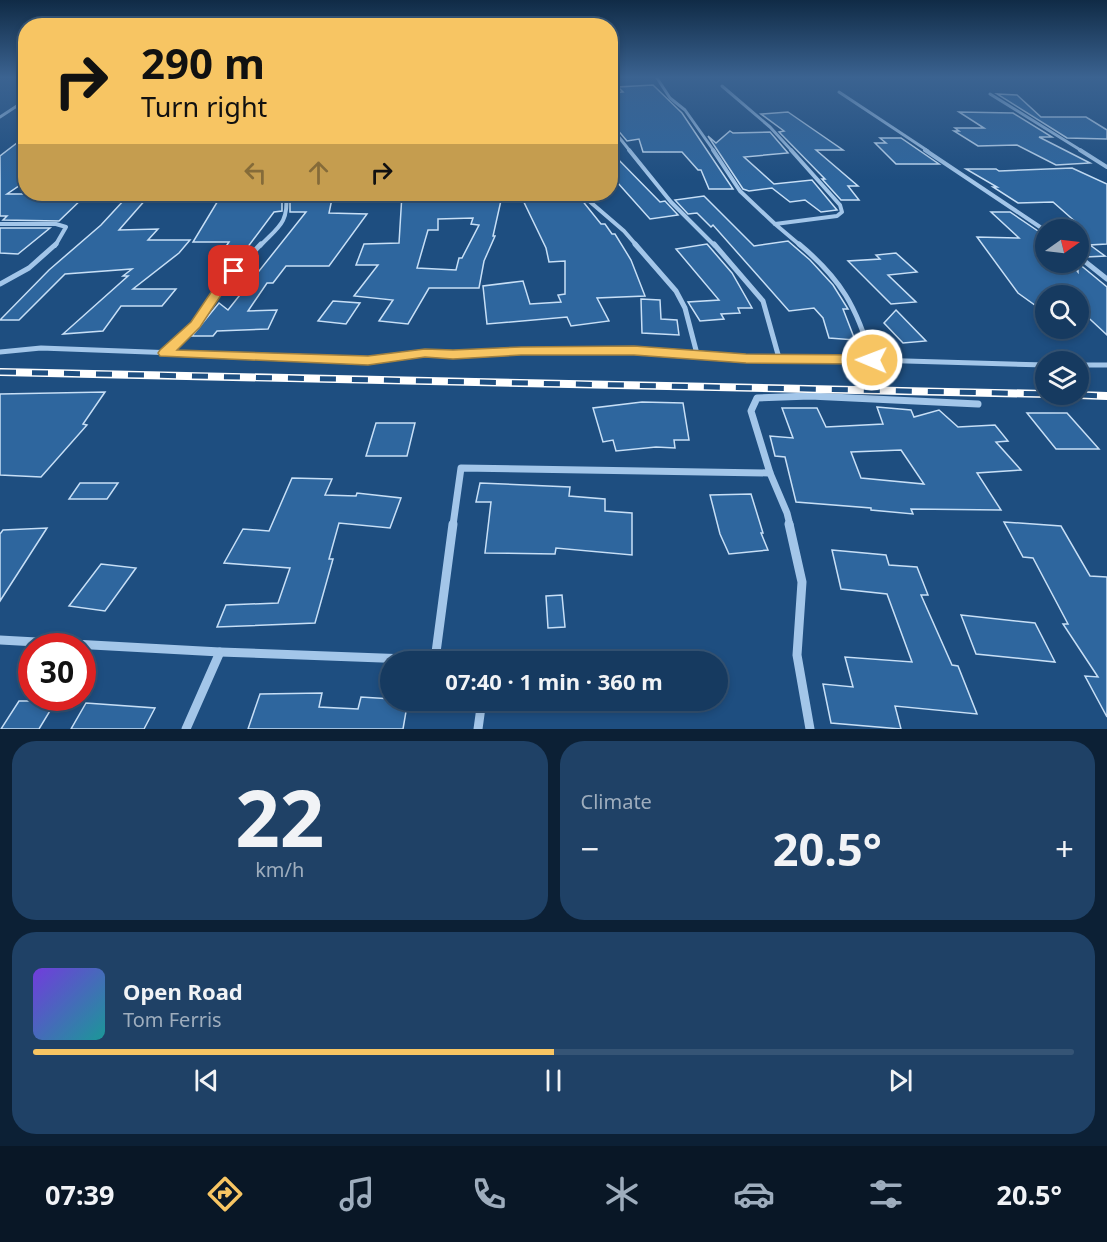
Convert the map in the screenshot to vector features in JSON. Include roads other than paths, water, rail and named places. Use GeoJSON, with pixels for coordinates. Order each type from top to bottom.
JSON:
{"type":"FeatureCollection","features":[{"type":"Feature","properties":{"kind":"street"},"geometry":{"type":"LineString","coordinates":[[686,112],[740,191],[837,280],[849,296],[858,314],[872,360]]}},
{"type":"Feature","properties":{"kind":"street"},"geometry":{"type":"LineString","coordinates":[[752,112],[770,127],[840,205],[842,212],[837,216],[826,218],[776,224]]}},
{"type":"Feature","properties":{"kind":"street"},"geometry":{"type":"LineString","coordinates":[[869,112],[1035,224]]}},
{"type":"Feature","properties":{"kind":"street"},"geometry":{"type":"LineString","coordinates":[[1020,112],[1107,167]]}},
{"type":"Feature","properties":{"kind":"street"},"geometry":{"type":"LineString","coordinates":[[618,136],[671,202],[727,257],[763,302],[779,358]]}},
{"type":"Feature","properties":{"kind":"street"},"geometry":{"type":"LineString","coordinates":[[165,353],[196,325],[218,290],[234,271],[287,217],[286,201]]}},
{"type":"Feature","properties":{"kind":"street"},"geometry":{"type":"LineString","coordinates":[[589,201],[624,231],[676,291],[685,308],[697,354]]}},
{"type":"Feature","properties":{"kind":"street"},"geometry":{"type":"LineString","coordinates":[[0,224],[56,224],[66,227],[53,247],[34,264],[0,284]]}},
{"type":"Feature","properties":{"kind":"street"},"geometry":{"type":"LineString","coordinates":[[1089,265],[1107,279]]}},
{"type":"Feature","properties":{"kind":"street"},"geometry":{"type":"LineString","coordinates":[[0,352],[41,348],[368,360],[425,353],[634,351],[746,359],[1035,364]]}},
{"type":"Feature","properties":{"kind":"street"},"geometry":{"type":"LineString","coordinates":[[1089,365],[1107,365]]}},
{"type":"Feature","properties":{"kind":"street"},"geometry":{"type":"LineString","coordinates":[[810,729],[797,655],[802,582],[788,513],[770,473],[751,411],[757,398],[810,396],[978,404]]}},
{"type":"Feature","properties":{"kind":"street"},"geometry":{"type":"LineString","coordinates":[[436,651],[461,468],[770,473]]}},
{"type":"Feature","properties":{"kind":"street"},"geometry":{"type":"LineString","coordinates":[[0,640],[380,658]]}},
{"type":"Feature","properties":{"kind":"street"},"geometry":{"type":"LineString","coordinates":[[186,729],[220,652]]}},
{"type":"Feature","properties":{"kind":"street"},"geometry":{"type":"LineString","coordinates":[[478,729],[480,711]]}},
{"type":"Feature","properties":{"kind":"railway"},"geometry":{"type":"LineString","coordinates":[[0,372],[1035,394]]}},
{"type":"Feature","properties":{"kind":"railway"},"geometry":{"type":"LineString","coordinates":[[1089,395],[1107,396]]}}]}
